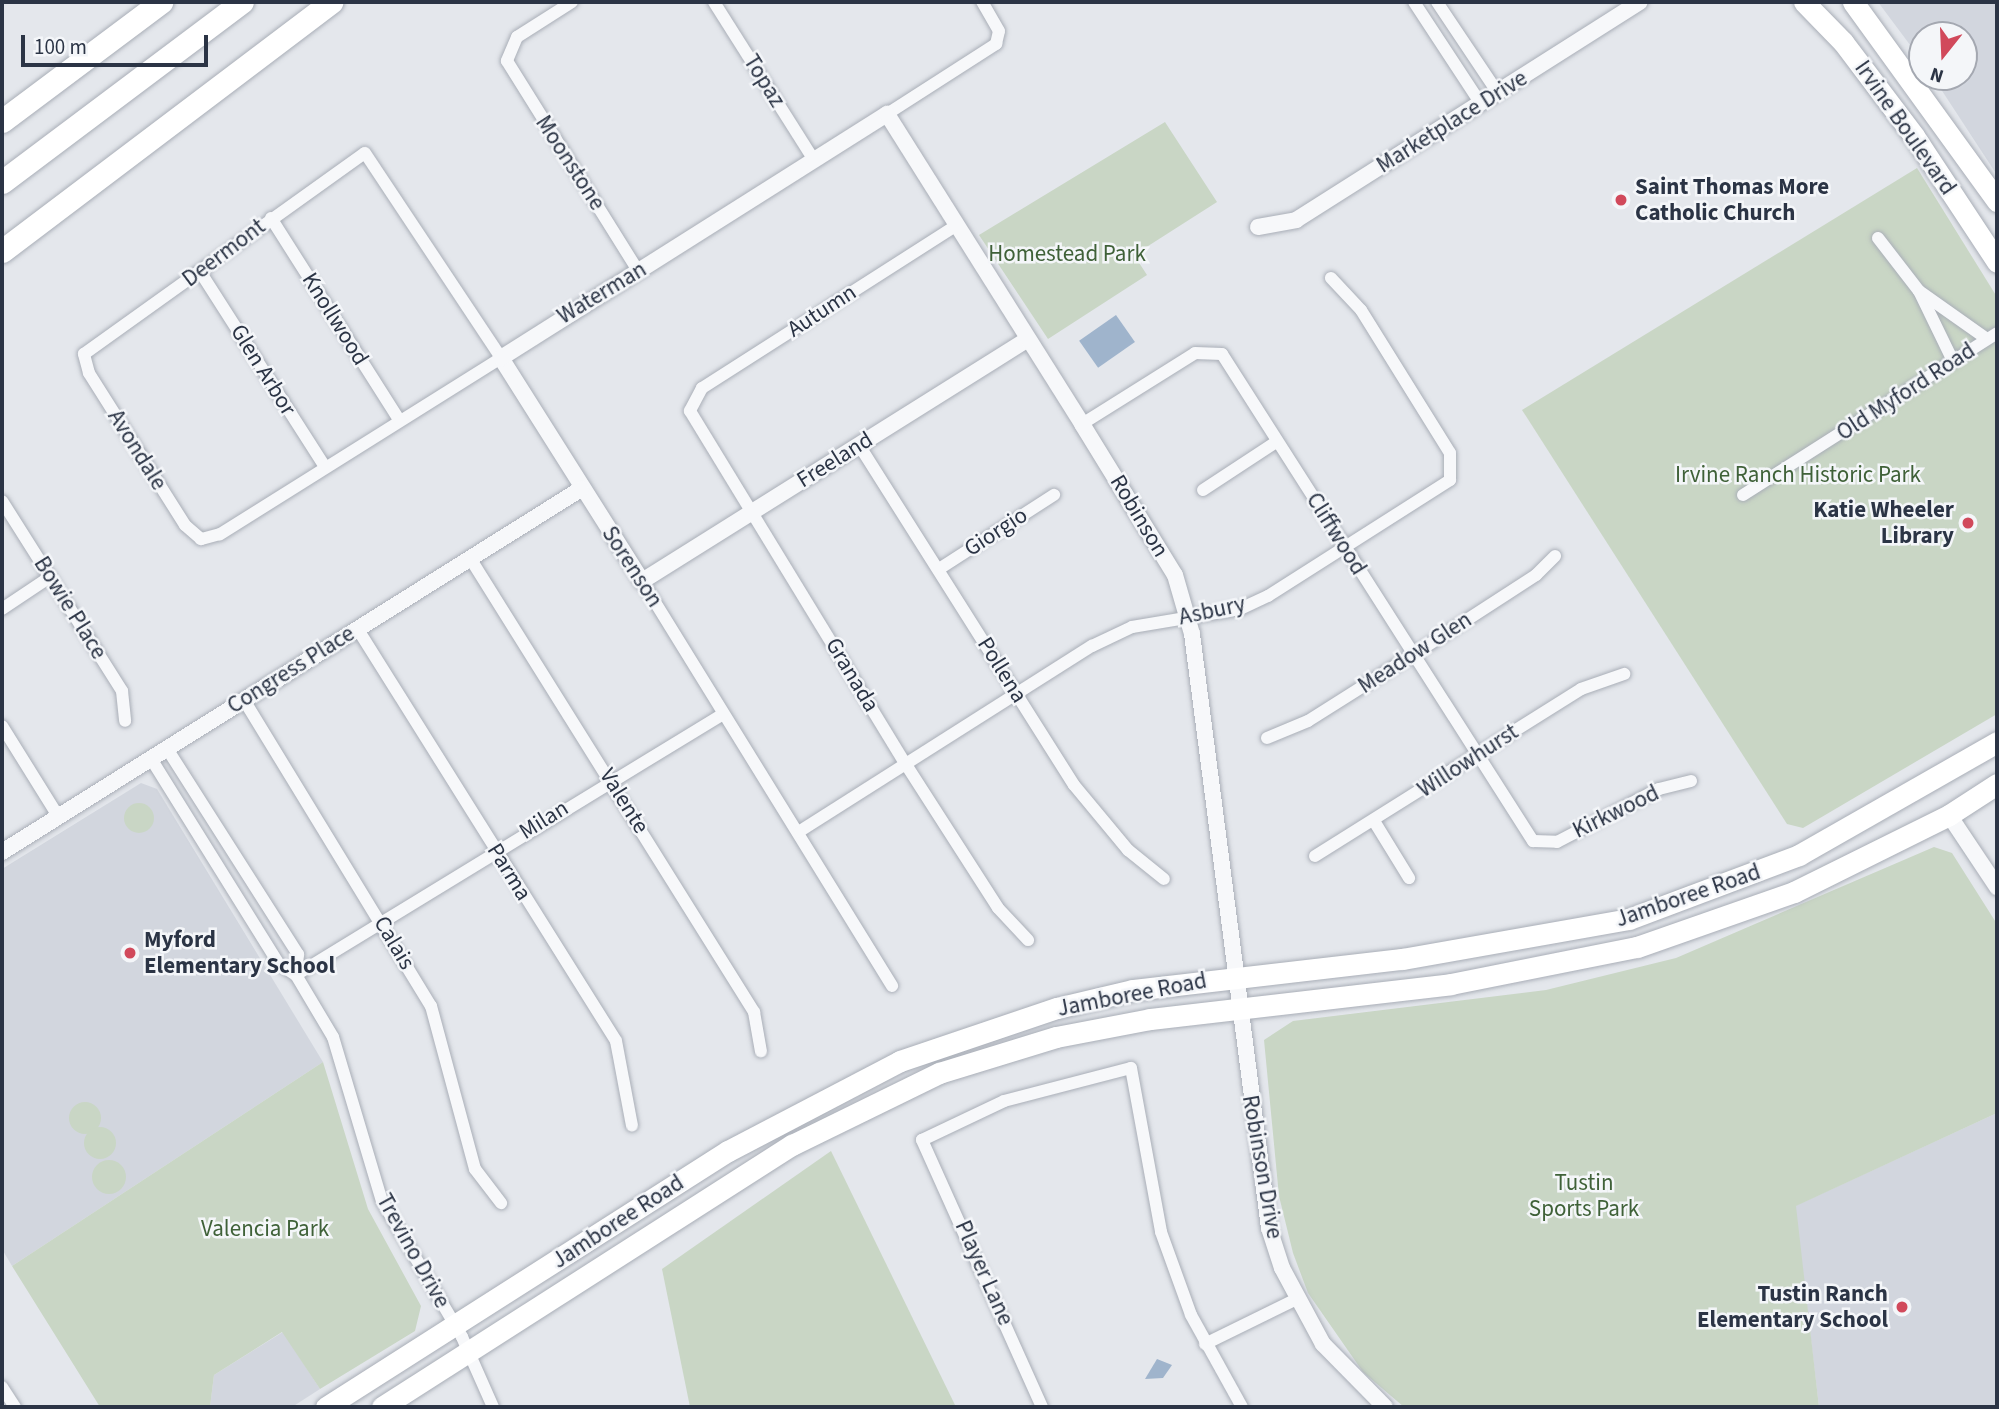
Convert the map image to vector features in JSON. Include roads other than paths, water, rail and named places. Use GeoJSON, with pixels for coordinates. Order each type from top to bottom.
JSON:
{"type":"FeatureCollection","features":[{"type":"Feature","properties":{"kind":"highway"},"geometry":{"type":"LineString","coordinates":[[2,121],[161,2]]}},
{"type":"Feature","properties":{"kind":"highway"},"geometry":{"type":"LineString","coordinates":[[2,182],[242,2]]}},
{"type":"Feature","properties":{"kind":"highway"},"geometry":{"type":"LineString","coordinates":[[2,251],[331,2]]}},
{"type":"Feature","properties":{"kind":"main road","name":"Irvine Boulevard"},"geometry":{"type":"LineString","coordinates":[[1804,2],[1859,63],[1997,262]]}},
{"type":"Feature","properties":{"kind":"main road","name":"Irvine Boulevard"},"geometry":{"type":"LineString","coordinates":[[1853,2],[1997,201]]}},
{"type":"Feature","properties":{"kind":"main road","name":"Jamboree Road"},"geometry":{"type":"LineString","coordinates":[[326,1407],[727,1151],[900,1061],[1057,1008],[1236,975],[1546,937],[1654,911],[1799,855],[1997,742]]}},
{"type":"Feature","properties":{"kind":"main road","name":"Jamboree Road"},"geometry":{"type":"LineString","coordinates":[[382,1407],[792,1145],[939,1073],[1056,1037],[1238,1007],[1451,984],[1637,947],[1794,892],[1949,815],[1997,784]]}},
{"type":"Feature","properties":{"kind":"street","name":"Moonstone"},"geometry":{"type":"LineString","coordinates":[[572,2],[517,37],[507,54],[510,69],[638,271]]}},
{"type":"Feature","properties":{"kind":"street","name":"Topaz"},"geometry":{"type":"LineString","coordinates":[[713,2],[814,160]]}},
{"type":"Feature","properties":{"kind":"street","name":"Waterman"},"geometry":{"type":"LineString","coordinates":[[201,539],[219,534],[501,358],[887,114],[998,38],[982,2]]}},
{"type":"Feature","properties":{"kind":"street"},"geometry":{"type":"LineString","coordinates":[[1414,2],[1481,104]]}},
{"type":"Feature","properties":{"kind":"street"},"geometry":{"type":"LineString","coordinates":[[1437,2],[1498,93]]}},
{"type":"Feature","properties":{"kind":"street","name":"Marketplace Drive"},"geometry":{"type":"LineString","coordinates":[[1258,228],[1296,220],[1640,2]]}},
{"type":"Feature","properties":{"kind":"street","name":"Robinson"},"geometry":{"type":"LineString","coordinates":[[887,114],[1175,575],[1188,617],[1236,975]]}},
{"type":"Feature","properties":{"kind":"street","name":"Deermont"},"geometry":{"type":"LineString","coordinates":[[84,354],[201,273],[271,218],[365,153]]}},
{"type":"Feature","properties":{"kind":"street","name":"Sorenson"},"geometry":{"type":"LineString","coordinates":[[365,153],[501,358],[723,714],[800,831],[892,986]]}},
{"type":"Feature","properties":{"kind":"street","name":"Knollwood"},"geometry":{"type":"LineString","coordinates":[[271,218],[399,420]]}},
{"type":"Feature","properties":{"kind":"street","name":"Autumn"},"geometry":{"type":"LineString","coordinates":[[690,402],[702,388],[957,225]]}},
{"type":"Feature","properties":{"kind":"street"},"geometry":{"type":"LineString","coordinates":[[1878,238],[1919,290],[1953,361]]}},
{"type":"Feature","properties":{"kind":"street","name":"Glen Arbor"},"geometry":{"type":"LineString","coordinates":[[201,273],[325,467]]}},
{"type":"Feature","properties":{"kind":"street","name":"Asbury"},"geometry":{"type":"LineString","coordinates":[[800,831],[905,762],[1114,634],[1188,617],[1240,609],[1346,548],[1441,487],[1454,462],[1361,310],[1331,278]]}},
{"type":"Feature","properties":{"kind":"street"},"geometry":{"type":"LineString","coordinates":[[1919,290],[1992,336]]}},
{"type":"Feature","properties":{"kind":"street","name":"Old Myford Road"},"geometry":{"type":"LineString","coordinates":[[1743,495],[1992,336]]}},
{"type":"Feature","properties":{"kind":"street","name":"Freeland"},"geometry":{"type":"LineString","coordinates":[[642,582],[1028,339]]}},
{"type":"Feature","properties":{"kind":"street","name":"Cliffwood"},"geometry":{"type":"LineString","coordinates":[[1082,424],[1195,353],[1214,350],[1346,548],[1411,656],[1527,836],[1541,844]]}},
{"type":"Feature","properties":{"kind":"street","name":"Avondale"},"geometry":{"type":"LineString","coordinates":[[84,354],[89,373],[178,515],[201,539]]}},
{"type":"Feature","properties":{"kind":"street","name":"Granada"},"geometry":{"type":"LineString","coordinates":[[690,402],[753,512],[905,762],[998,908],[1028,940]]}},
{"type":"Feature","properties":{"kind":"street"},"geometry":{"type":"LineString","coordinates":[[1203,490],[1276,442]]}},
{"type":"Feature","properties":{"kind":"street","name":"Pollena"},"geometry":{"type":"LineString","coordinates":[[859,445],[1016,693],[1101,820],[1164,879]]}},
{"type":"Feature","properties":{"kind":"street","name":"Congress Place"},"geometry":{"type":"LineString","coordinates":[[2,852],[581,489]]}},
{"type":"Feature","properties":{"kind":"street","name":"Giorgio"},"geometry":{"type":"LineString","coordinates":[[939,569],[1054,495]]}},
{"type":"Feature","properties":{"kind":"street","name":"Bowie Place"},"geometry":{"type":"LineString","coordinates":[[2,500],[122,691],[125,721]]}},
{"type":"Feature","properties":{"kind":"street","name":"Meadow Glen"},"geometry":{"type":"LineString","coordinates":[[1267,738],[1308,721],[1411,656],[1536,575],[1555,556]]}},
{"type":"Feature","properties":{"kind":"street","name":"Valente"},"geometry":{"type":"LineString","coordinates":[[470,558],[754,1012],[761,1051]]}},
{"type":"Feature","properties":{"kind":"street"},"geometry":{"type":"LineString","coordinates":[[2,609],[50,577]]}},
{"type":"Feature","properties":{"kind":"street","name":"Parma"},"geometry":{"type":"LineString","coordinates":[[357,628],[616,1041],[632,1126]]}},
{"type":"Feature","properties":{"kind":"street","name":"Willowhurst"},"geometry":{"type":"LineString","coordinates":[[1315,856],[1581,689],[1624,674]]}},
{"type":"Feature","properties":{"kind":"street","name":"Calais"},"geometry":{"type":"LineString","coordinates":[[244,700],[382,922],[440,1026],[475,1169],[501,1203]]}},
{"type":"Feature","properties":{"kind":"street","name":"Milan"},"geometry":{"type":"LineString","coordinates":[[296,975],[610,779],[723,714]]}},
{"type":"Feature","properties":{"kind":"street"},"geometry":{"type":"LineString","coordinates":[[2,726],[58,816]]}},
{"type":"Feature","properties":{"kind":"street","name":"Trevino Drive"},"geometry":{"type":"LineString","coordinates":[[166,747],[298,954],[296,975]]}},
{"type":"Feature","properties":{"kind":"street","name":"Trevino Drive"},"geometry":{"type":"LineString","coordinates":[[150,757],[279,964],[296,975],[342,1059],[382,1201],[470,1351],[493,1407]]}},
{"type":"Feature","properties":{"kind":"street","name":"Kirkwood"},"geometry":{"type":"LineString","coordinates":[[1541,844],[1659,789],[1691,781]]}},
{"type":"Feature","properties":{"kind":"street"},"geometry":{"type":"LineString","coordinates":[[1949,815],[1997,887]]}},
{"type":"Feature","properties":{"kind":"street"},"geometry":{"type":"LineString","coordinates":[[1374,821],[1409,878]]}},
{"type":"Feature","properties":{"kind":"street","name":"Robinson Drive"},"geometry":{"type":"LineString","coordinates":[[1236,975],[1238,1007],[1269,1228],[1297,1299],[1323,1344],[1385,1407]]}},
{"type":"Feature","properties":{"kind":"street","name":"Player Lane"},"geometry":{"type":"LineString","coordinates":[[1042,1407],[922,1140],[1004,1101],[1131,1068],[1152,1204],[1205,1344]]}},
{"type":"Feature","properties":{"kind":"street"},"geometry":{"type":"LineString","coordinates":[[1242,1407],[1205,1344],[1297,1299]]}},
{"type":"Feature","properties":{"kind":"street"},"geometry":{"type":"LineString","coordinates":[[2,1387],[15,1407]]}},
{"type":"Feature","properties":{"kind":"water"},"geometry":{"type":"Polygon","coordinates":[[[1116,315],[1135,342],[1098,368],[1079,341],[1116,315]]]}},
{"type":"Feature","properties":{"kind":"water"},"geometry":{"type":"Polygon","coordinates":[[[1157,1359],[1172,1365],[1163,1378],[1145,1379],[1157,1359]]]}},
{"type":"Feature","properties":{"kind":"place","name":"Saint Thomas More Catholic Church"},"geometry":{"type":"Point","coordinates":[1621,200]}},
{"type":"Feature","properties":{"kind":"place","name":"Katie Wheeler Library"},"geometry":{"type":"Point","coordinates":[1968,523]}},
{"type":"Feature","properties":{"kind":"place","name":"Myford Elementary School"},"geometry":{"type":"Point","coordinates":[130,953]}},
{"type":"Feature","properties":{"kind":"place","name":"Tustin Ranch Elementary School"},"geometry":{"type":"Point","coordinates":[1902,1307]}},
{"type":"Feature","properties":{"kind":"park label","name":"Homestead Park"},"geometry":{"type":"Point","coordinates":[1067,254]}},
{"type":"Feature","properties":{"kind":"park label","name":"Irvine Ranch Historic Park"},"geometry":{"type":"Point","coordinates":[1798,475]}},
{"type":"Feature","properties":{"kind":"park label","name":"Tustin Sports Park"},"geometry":{"type":"Point","coordinates":[1584,1196]}},
{"type":"Feature","properties":{"kind":"park label","name":"Valencia Park"},"geometry":{"type":"Point","coordinates":[265,1229]}}]}
